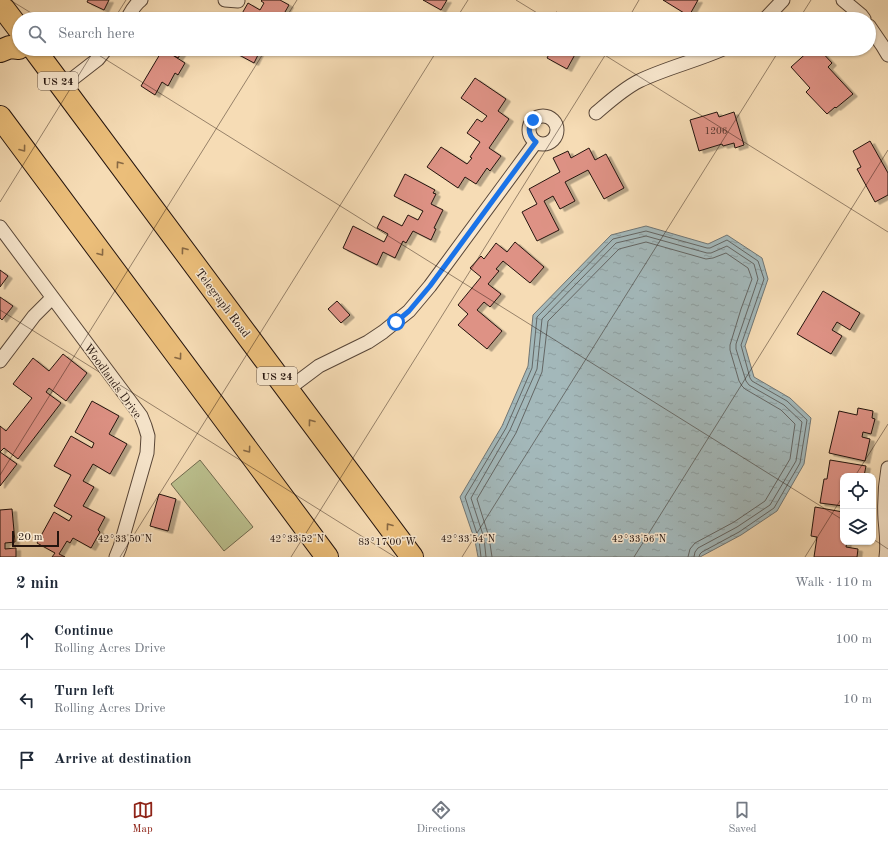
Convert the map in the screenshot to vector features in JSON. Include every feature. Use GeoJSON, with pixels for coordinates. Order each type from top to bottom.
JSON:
{"type":"FeatureCollection","features":[{"type":"Feature","properties":{"kind":"highway"},"geometry":{"type":"LineString","coordinates":[[0,4],[12,20]]}},
{"type":"Feature","properties":{"kind":"highway"},"geometry":{"type":"LineString","coordinates":[[0,51],[12,47]]}},
{"type":"Feature","properties":{"kind":"highway","name":"Telegraph Road"},"geometry":{"type":"LineString","coordinates":[[34,56],[62,87],[412,557]]}},
{"type":"Feature","properties":{"kind":"highway"},"geometry":{"type":"LineString","coordinates":[[0,117],[327,557]]}},
{"type":"Feature","properties":{"kind":"street"},"geometry":{"type":"LineString","coordinates":[[130,12],[141,0]]}},
{"type":"Feature","properties":{"kind":"street"},"geometry":{"type":"LineString","coordinates":[[772,12],[783,0]]}},
{"type":"Feature","properties":{"kind":"street"},"geometry":{"type":"LineString","coordinates":[[843,0],[857,12]]}},
{"type":"Feature","properties":{"kind":"street"},"geometry":{"type":"LineString","coordinates":[[876,36],[888,56]]}},
{"type":"Feature","properties":{"kind":"street"},"geometry":{"type":"LineString","coordinates":[[62,87],[100,56]]}},
{"type":"Feature","properties":{"kind":"street"},"geometry":{"type":"LineString","coordinates":[[596,113],[625,89],[637,82],[707,56]]}},
{"type":"Feature","properties":{"kind":"street"},"geometry":{"type":"LineString","coordinates":[[287,390],[319,366],[368,342],[403,317],[430,286],[536,142]]}},
{"type":"Feature","properties":{"kind":"street","name":"Woodlands Drive"},"geometry":{"type":"LineString","coordinates":[[0,226],[141,416],[146,426],[148,436],[146,458],[116,557]]}},
{"type":"Feature","properties":{"kind":"street"},"geometry":{"type":"LineString","coordinates":[[0,362],[34,316],[52,298]]}},
{"type":"Feature","properties":{"kind":"street"},"geometry":{"type":"LineString","coordinates":[[886,557],[888,550],[885,498],[888,468]]}},
{"type":"Feature","properties":{"kind":"green space"},"geometry":{"type":"Polygon","coordinates":[[[200,460],[253,527],[224,551],[171,484],[200,460]]]}},
{"type":"Feature","properties":{"kind":"water"},"geometry":{"type":"Polygon","coordinates":[[[646,226],[708,244],[727,235],[762,258],[768,279],[745,346],[754,377],[790,398],[811,418],[804,464],[777,511],[741,535],[700,557],[478,557],[475,541],[460,497],[502,426],[528,366],[533,315],[611,235],[646,226]]]}},
{"type":"Feature","properties":{"kind":"building"},"geometry":{"type":"Polygon","coordinates":[[[88,0],[109,0],[104,10],[87,2],[88,0]]]}},
{"type":"Feature","properties":{"kind":"building"},"geometry":{"type":"Polygon","coordinates":[[[280,0],[289,5],[285,12],[243,12],[248,3],[260,10],[264,3],[261,1],[280,0]]]}},
{"type":"Feature","properties":{"kind":"building"},"geometry":{"type":"Polygon","coordinates":[[[423,0],[447,0],[441,10],[423,0]]]}},
{"type":"Feature","properties":{"kind":"building"},"geometry":{"type":"Polygon","coordinates":[[[663,0],[698,0],[691,12],[682,12],[663,0]]]}},
{"type":"Feature","properties":{"kind":"building"},"geometry":{"type":"Polygon","coordinates":[[[159,56],[174,56],[185,63],[178,75],[175,73],[168,86],[162,82],[155,95],[141,86],[159,56]]]}},
{"type":"Feature","properties":{"kind":"building"},"geometry":{"type":"Polygon","coordinates":[[[241,56],[258,56],[254,63],[241,56]]]}},
{"type":"Feature","properties":{"kind":"building"},"geometry":{"type":"Polygon","coordinates":[[[548,56],[574,56],[567,69],[547,58],[548,56]]]}},
{"type":"Feature","properties":{"kind":"building"},"geometry":{"type":"Polygon","coordinates":[[[803,56],[826,56],[832,63],[828,67],[853,94],[827,114],[806,92],[810,88],[791,67],[803,56]]]}},
{"type":"Feature","properties":{"kind":"building"},"geometry":{"type":"Polygon","coordinates":[[[475,78],[506,99],[498,111],[509,119],[489,148],[501,156],[490,171],[487,168],[476,184],[465,177],[458,188],[427,167],[441,147],[467,164],[472,158],[470,157],[480,142],[467,133],[477,119],[482,122],[487,116],[461,98],[475,78]]]}},
{"type":"Feature","properties":{"kind":"building"},"geometry":{"type":"Polygon","coordinates":[[[717,112],[719,117],[734,112],[744,145],[735,148],[734,143],[723,146],[722,144],[699,151],[690,120],[717,112]]]}},
{"type":"Feature","properties":{"kind":"building"},"geometry":{"type":"Polygon","coordinates":[[[870,141],[888,173],[888,195],[875,202],[857,169],[861,167],[853,151],[870,141]]]}},
{"type":"Feature","properties":{"kind":"building"},"geometry":{"type":"Polygon","coordinates":[[[589,148],[595,160],[606,154],[624,188],[604,199],[588,170],[565,182],[575,201],[560,209],[553,196],[544,201],[559,230],[537,241],[522,212],[537,204],[529,189],[560,172],[553,158],[568,151],[571,158],[589,148]]]}},
{"type":"Feature","properties":{"kind":"building"},"geometry":{"type":"Polygon","coordinates":[[[405,174],[435,190],[433,193],[436,194],[431,204],[443,210],[434,228],[436,229],[431,240],[413,231],[406,243],[403,241],[395,258],[383,252],[377,265],[343,248],[353,226],[384,242],[388,234],[377,228],[383,216],[402,226],[408,215],[418,220],[423,211],[394,196],[405,174]]]}},
{"type":"Feature","properties":{"kind":"building"},"geometry":{"type":"Polygon","coordinates":[[[515,242],[544,267],[530,283],[503,261],[496,269],[499,271],[488,284],[501,294],[490,307],[484,302],[477,310],[502,331],[487,349],[458,325],[468,314],[458,305],[481,277],[470,268],[481,256],[484,259],[496,243],[507,252],[515,242]]]}},
{"type":"Feature","properties":{"kind":"building"},"geometry":{"type":"Polygon","coordinates":[[[0,270],[8,276],[0,287],[0,270]]]}},
{"type":"Feature","properties":{"kind":"building"},"geometry":{"type":"Polygon","coordinates":[[[823,291],[860,313],[850,330],[837,322],[832,330],[842,336],[831,354],[797,334],[823,291]]]}},
{"type":"Feature","properties":{"kind":"building"},"geometry":{"type":"Polygon","coordinates":[[[0,297],[13,306],[2,320],[0,318],[0,297]]]}},
{"type":"Feature","properties":{"kind":"building"},"geometry":{"type":"Polygon","coordinates":[[[337,301],[350,315],[341,323],[328,309],[337,301]]]}},
{"type":"Feature","properties":{"kind":"building"},"geometry":{"type":"Polygon","coordinates":[[[63,354],[87,373],[66,401],[49,388],[46,392],[61,403],[18,459],[4,448],[0,452],[0,426],[6,431],[32,398],[13,384],[33,358],[49,371],[63,354]]]}},
{"type":"Feature","properties":{"kind":"building"},"geometry":{"type":"Polygon","coordinates":[[[92,401],[119,416],[109,434],[127,444],[110,474],[93,464],[83,481],[94,487],[83,506],[105,517],[98,530],[100,532],[91,548],[73,538],[70,543],[67,541],[59,554],[65,557],[52,557],[55,553],[37,543],[54,512],[69,521],[72,516],[54,506],[71,475],[54,466],[71,436],[92,448],[94,443],[75,432],[92,401]]]}},
{"type":"Feature","properties":{"kind":"building"},"geometry":{"type":"Polygon","coordinates":[[[858,408],[873,411],[872,418],[875,419],[871,434],[863,432],[862,437],[870,439],[865,461],[829,453],[839,411],[857,415],[858,408]]]}},
{"type":"Feature","properties":{"kind":"building"},"geometry":{"type":"Polygon","coordinates":[[[0,452],[17,464],[0,486],[0,452]]]}},
{"type":"Feature","properties":{"kind":"building"},"geometry":{"type":"Polygon","coordinates":[[[830,460],[866,466],[865,473],[840,473],[840,506],[820,503],[824,479],[827,479],[830,460]]]}},
{"type":"Feature","properties":{"kind":"building"},"geometry":{"type":"Polygon","coordinates":[[[159,494],[176,499],[168,531],[150,526],[159,494]]]}},
{"type":"Feature","properties":{"kind":"building"},"geometry":{"type":"Polygon","coordinates":[[[815,507],[840,511],[840,545],[846,545],[846,547],[858,549],[857,557],[814,557],[817,537],[811,536],[815,507]]]}},
{"type":"Feature","properties":{"kind":"building"},"geometry":{"type":"Polygon","coordinates":[[[12,509],[15,542],[5,543],[5,549],[16,548],[16,557],[0,557],[0,510],[12,509]]]}},
{"type":"Feature","properties":{"kind":"route"},"geometry":{"type":"LineString","coordinates":[[396,322],[409,311],[430,286],[536,142],[532,138],[529,129],[533,120]]}}]}
